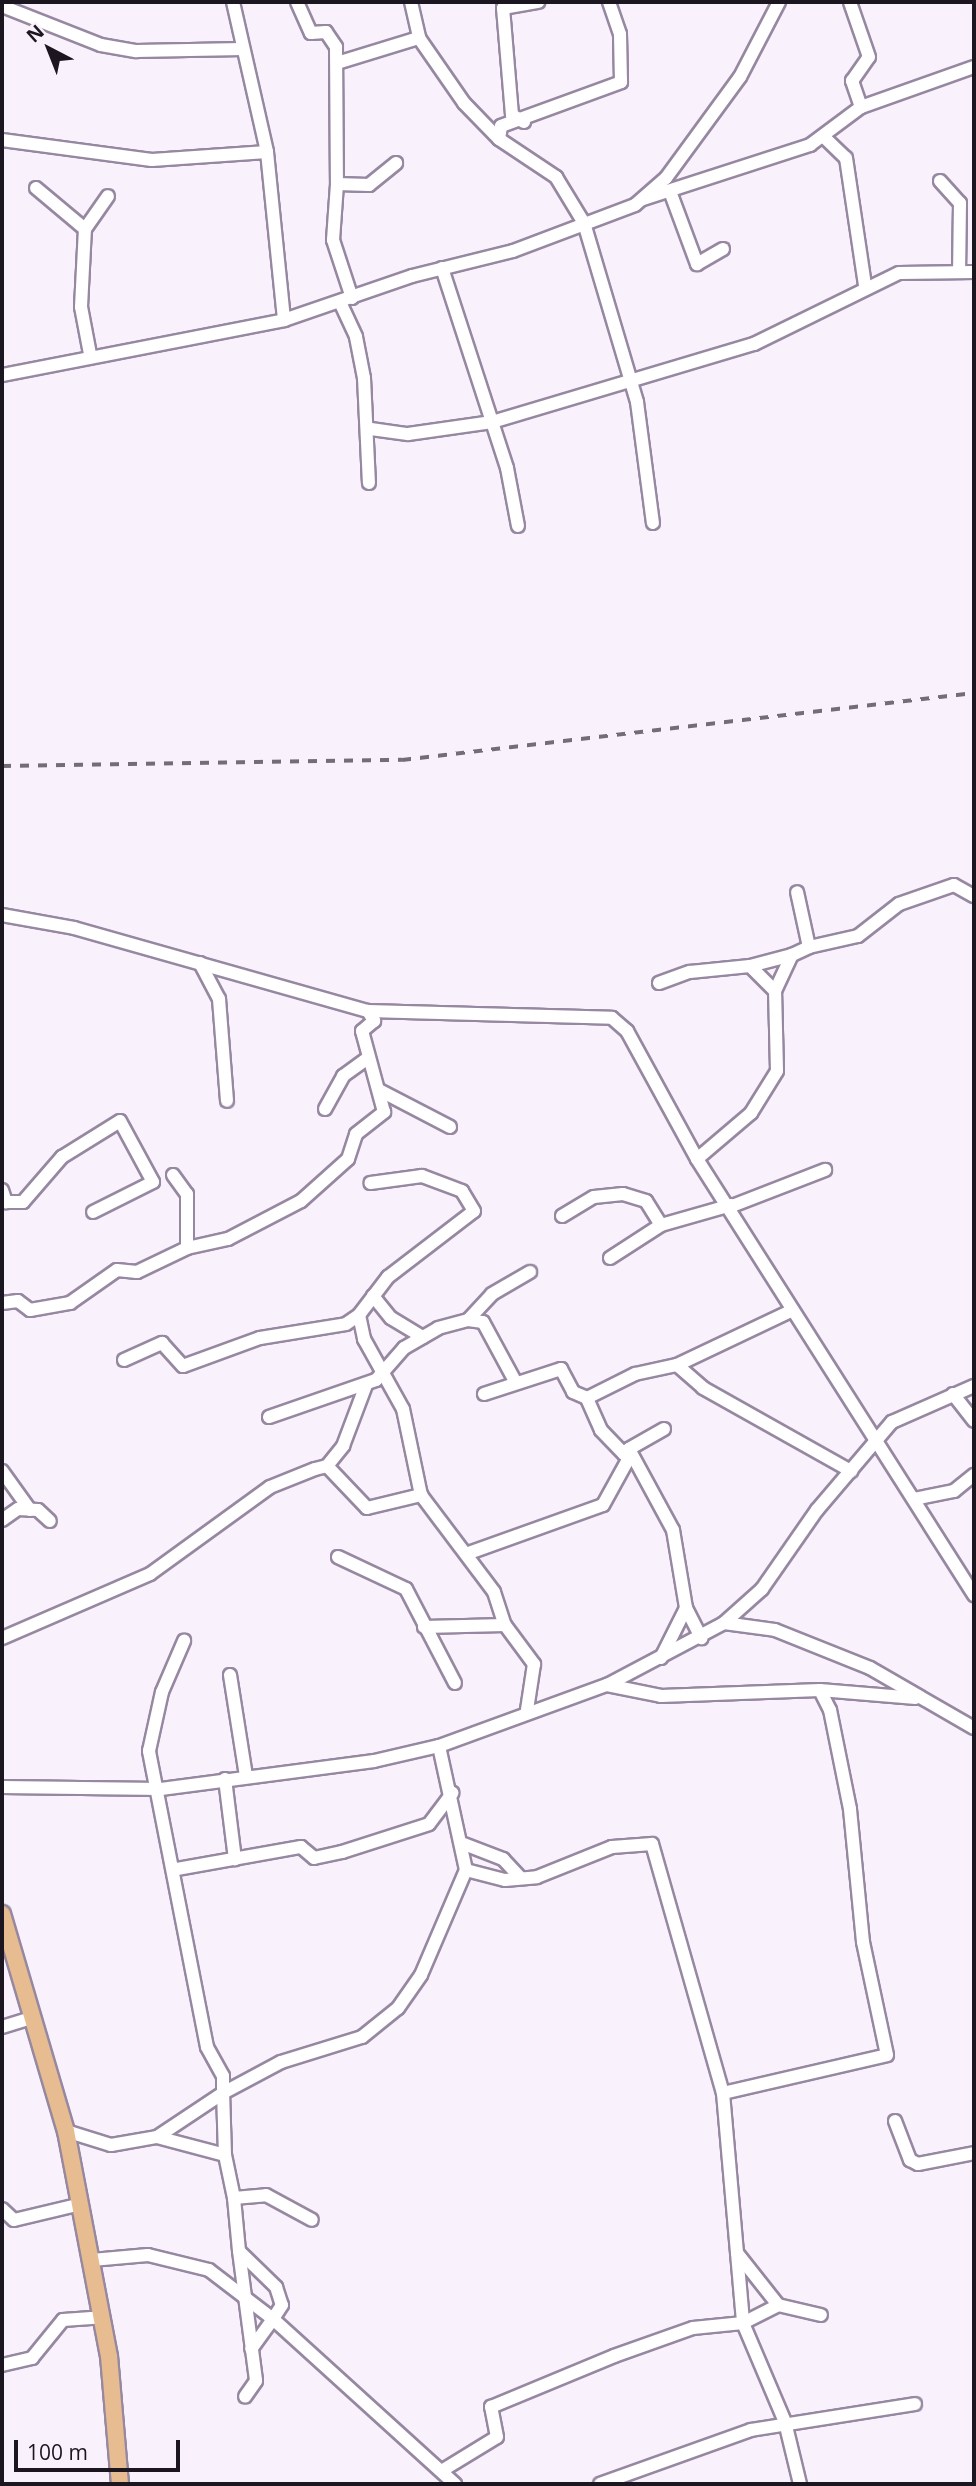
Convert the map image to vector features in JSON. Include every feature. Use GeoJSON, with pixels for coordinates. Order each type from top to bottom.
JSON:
{"type":"FeatureCollection","features":[{"type":"Feature","properties":{"kind":"main road"},"geometry":{"type":"LineString","coordinates":[[2,1914],[29,2019],[66,2131],[102,2317],[121,2442],[120,2484]]}},
{"type":"Feature","properties":{"kind":"street"},"geometry":{"type":"LineString","coordinates":[[233,2],[267,152],[284,320]]}},
{"type":"Feature","properties":{"kind":"street"},"geometry":{"type":"LineString","coordinates":[[297,2],[311,33],[326,32],[337,63],[337,184],[333,240],[352,298]]}},
{"type":"Feature","properties":{"kind":"street"},"geometry":{"type":"LineString","coordinates":[[411,2],[419,38],[464,103],[499,139],[556,177],[584,223],[631,385],[653,523]]}},
{"type":"Feature","properties":{"kind":"street"},"geometry":{"type":"LineString","coordinates":[[524,122],[512,115],[502,5],[538,2]]}},
{"type":"Feature","properties":{"kind":"street"},"geometry":{"type":"LineString","coordinates":[[499,139],[501,126],[524,122],[621,82],[620,34],[609,2]]}},
{"type":"Feature","properties":{"kind":"street"},"geometry":{"type":"LineString","coordinates":[[643,200],[740,77],[779,2]]}},
{"type":"Feature","properties":{"kind":"street"},"geometry":{"type":"LineString","coordinates":[[850,2],[869,57],[852,81],[861,107]]}},
{"type":"Feature","properties":{"kind":"street"},"geometry":{"type":"LineString","coordinates":[[3,8],[113,47],[243,49]]}},
{"type":"Feature","properties":{"kind":"street"},"geometry":{"type":"LineString","coordinates":[[337,63],[419,38]]}},
{"type":"Feature","properties":{"kind":"street"},"geometry":{"type":"LineString","coordinates":[[2,375],[90,354],[284,320],[442,268],[513,251],[643,200],[671,194],[824,137],[861,107],[974,67]]}},
{"type":"Feature","properties":{"kind":"street"},"geometry":{"type":"LineString","coordinates":[[824,137],[846,158],[865,285]]}},
{"type":"Feature","properties":{"kind":"street"},"geometry":{"type":"LineString","coordinates":[[2,140],[152,160],[267,152]]}},
{"type":"Feature","properties":{"kind":"street"},"geometry":{"type":"LineString","coordinates":[[337,184],[369,185],[396,163]]}},
{"type":"Feature","properties":{"kind":"street"},"geometry":{"type":"LineString","coordinates":[[940,181],[960,203],[959,272]]}},
{"type":"Feature","properties":{"kind":"street"},"geometry":{"type":"LineString","coordinates":[[36,188],[85,229]]}},
{"type":"Feature","properties":{"kind":"street"},"geometry":{"type":"LineString","coordinates":[[671,194],[697,264],[723,249]]}},
{"type":"Feature","properties":{"kind":"street"},"geometry":{"type":"LineString","coordinates":[[90,354],[81,307],[85,229],[108,196]]}},
{"type":"Feature","properties":{"kind":"street"},"geometry":{"type":"LineString","coordinates":[[442,268],[492,422],[518,526]]}},
{"type":"Feature","properties":{"kind":"street"},"geometry":{"type":"LineString","coordinates":[[371,429],[408,433],[492,422],[631,385],[754,344],[865,285],[899,273],[974,272]]}},
{"type":"Feature","properties":{"kind":"street"},"geometry":{"type":"LineString","coordinates":[[340,302],[356,337],[371,429],[369,484]]}},
{"type":"Feature","properties":{"kind":"street"},"geometry":{"type":"LineString","coordinates":[[659,983],[690,972],[750,966],[792,955],[809,947],[858,936],[898,904],[954,884],[974,896]]}},
{"type":"Feature","properties":{"kind":"street"},"geometry":{"type":"LineString","coordinates":[[797,892],[809,947]]}},
{"type":"Feature","properties":{"kind":"street"},"geometry":{"type":"LineString","coordinates":[[2,915],[200,963],[368,1011],[554,1011],[612,1018],[627,1031],[697,1159],[732,1205],[793,1310],[974,1595]]}},
{"type":"Feature","properties":{"kind":"street"},"geometry":{"type":"LineString","coordinates":[[697,1159],[751,1113],[777,1072],[775,991],[792,955]]}},
{"type":"Feature","properties":{"kind":"street"},"geometry":{"type":"LineString","coordinates":[[200,963],[219,999],[227,1101]]}},
{"type":"Feature","properties":{"kind":"street"},"geometry":{"type":"LineString","coordinates":[[750,966],[775,991]]}},
{"type":"Feature","properties":{"kind":"street"},"geometry":{"type":"LineString","coordinates":[[2,1303],[18,1301],[30,1310],[70,1303],[117,1269],[136,1272],[187,1248],[228,1240],[301,1201],[348,1159],[356,1135],[384,1112],[362,1031],[374,1021],[368,1011]]}},
{"type":"Feature","properties":{"kind":"street"},"geometry":{"type":"LineString","coordinates":[[325,1109],[343,1076],[368,1058]]}},
{"type":"Feature","properties":{"kind":"street"},"geometry":{"type":"LineString","coordinates":[[379,1090],[450,1127]]}},
{"type":"Feature","properties":{"kind":"street"},"geometry":{"type":"LineString","coordinates":[[2,1190],[6,1202],[23,1202],[62,1157],[120,1121],[153,1182],[93,1212]]}},
{"type":"Feature","properties":{"kind":"street"},"geometry":{"type":"LineString","coordinates":[[610,1258],[661,1225],[732,1205],[825,1170]]}},
{"type":"Feature","properties":{"kind":"street"},"geometry":{"type":"LineString","coordinates":[[173,1175],[187,1194],[187,1248]]}},
{"type":"Feature","properties":{"kind":"street"},"geometry":{"type":"LineString","coordinates":[[124,1360],[162,1343],[183,1366],[260,1338],[346,1324],[359,1315],[388,1277],[474,1211],[462,1191],[422,1176],[370,1184]]}},
{"type":"Feature","properties":{"kind":"street"},"geometry":{"type":"LineString","coordinates":[[562,1216],[594,1197],[623,1194],[646,1201],[661,1225]]}},
{"type":"Feature","properties":{"kind":"street"},"geometry":{"type":"LineString","coordinates":[[269,1417],[366,1385],[423,1337],[468,1320],[492,1294],[530,1272]]}},
{"type":"Feature","properties":{"kind":"street"},"geometry":{"type":"LineString","coordinates":[[373,1296],[391,1318],[423,1337]]}},
{"type":"Feature","properties":{"kind":"street"},"geometry":{"type":"LineString","coordinates":[[587,1398],[635,1374],[677,1365],[793,1310]]}},
{"type":"Feature","properties":{"kind":"street"},"geometry":{"type":"LineString","coordinates":[[359,1315],[364,1339],[384,1370],[403,1409],[421,1494],[494,1592],[505,1625],[534,1664],[527,1710]]}},
{"type":"Feature","properties":{"kind":"street"},"geometry":{"type":"LineString","coordinates":[[468,1320],[483,1322],[516,1383]]}},
{"type":"Feature","properties":{"kind":"street"},"geometry":{"type":"LineString","coordinates":[[677,1365],[703,1388],[851,1471]]}},
{"type":"Feature","properties":{"kind":"street"},"geometry":{"type":"LineString","coordinates":[[484,1394],[561,1369],[573,1392],[587,1398],[601,1430],[624,1454],[629,1453]]}},
{"type":"Feature","properties":{"kind":"street"},"geometry":{"type":"LineString","coordinates":[[2,1637],[150,1574],[270,1487],[327,1466],[343,1446],[366,1385]]}},
{"type":"Feature","properties":{"kind":"street"},"geometry":{"type":"LineString","coordinates":[[2,1787],[161,1789],[374,1761],[439,1746],[527,1710],[607,1685],[701,1638],[724,1623],[762,1589],[851,1471],[899,1416],[974,1386]]}},
{"type":"Feature","properties":{"kind":"street"},"geometry":{"type":"LineString","coordinates":[[953,1394],[974,1421]]}},
{"type":"Feature","properties":{"kind":"street"},"geometry":{"type":"LineString","coordinates":[[466,1554],[603,1505],[629,1453],[664,1429]]}},
{"type":"Feature","properties":{"kind":"street"},"geometry":{"type":"LineString","coordinates":[[629,1453],[673,1530],[686,1608],[701,1638]]}},
{"type":"Feature","properties":{"kind":"street"},"geometry":{"type":"LineString","coordinates":[[327,1466],[367,1508],[421,1494]]}},
{"type":"Feature","properties":{"kind":"street"},"geometry":{"type":"LineString","coordinates":[[2,1471],[30,1510],[50,1521]]}},
{"type":"Feature","properties":{"kind":"street"},"geometry":{"type":"LineString","coordinates":[[914,1499],[954,1492],[974,1475]]}},
{"type":"Feature","properties":{"kind":"street"},"geometry":{"type":"LineString","coordinates":[[2,1520],[30,1510]]}},
{"type":"Feature","properties":{"kind":"street"},"geometry":{"type":"LineString","coordinates":[[338,1557],[406,1589],[455,1682]]}},
{"type":"Feature","properties":{"kind":"street"},"geometry":{"type":"LineString","coordinates":[[661,1658],[686,1608]]}},
{"type":"Feature","properties":{"kind":"street"},"geometry":{"type":"LineString","coordinates":[[724,1623],[775,1630],[870,1668],[916,1698],[974,1728]]}},
{"type":"Feature","properties":{"kind":"street"},"geometry":{"type":"LineString","coordinates":[[424,1627],[505,1625]]}},
{"type":"Feature","properties":{"kind":"street"},"geometry":{"type":"LineString","coordinates":[[184,1641],[162,1692],[149,1751],[161,1789],[177,1869],[207,2047],[223,2076],[225,2155],[234,2197],[240,2293],[256,2381],[245,2397]]}},
{"type":"Feature","properties":{"kind":"street"},"geometry":{"type":"LineString","coordinates":[[230,1675],[246,1776]]}},
{"type":"Feature","properties":{"kind":"street"},"geometry":{"type":"LineString","coordinates":[[607,1685],[661,1696],[820,1690],[916,1698]]}},
{"type":"Feature","properties":{"kind":"street"},"geometry":{"type":"LineString","coordinates":[[723,2093],[887,2055],[863,1942],[850,1809],[830,1710],[820,1690]]}},
{"type":"Feature","properties":{"kind":"street"},"geometry":{"type":"LineString","coordinates":[[439,1746],[464,1844],[466,1870]]}},
{"type":"Feature","properties":{"kind":"street"},"geometry":{"type":"LineString","coordinates":[[225,1779],[235,1858]]}},
{"type":"Feature","properties":{"kind":"street"},"geometry":{"type":"LineString","coordinates":[[177,1869],[301,1847],[314,1858],[342,1852],[429,1824],[452,1793]]}},
{"type":"Feature","properties":{"kind":"street"},"geometry":{"type":"LineString","coordinates":[[464,1844],[487,1850],[521,1878]]}},
{"type":"Feature","properties":{"kind":"street"},"geometry":{"type":"LineString","coordinates":[[466,1870],[521,1878],[575,1866],[611,1847],[652,1844],[723,2093],[743,2323],[785,2422],[800,2484]]}},
{"type":"Feature","properties":{"kind":"street"},"geometry":{"type":"LineString","coordinates":[[66,2131],[111,2145],[157,2137],[223,2093],[281,2062],[343,2046],[381,2024],[421,1975],[466,1870],[487,1850]]}},
{"type":"Feature","properties":{"kind":"street"},"geometry":{"type":"LineString","coordinates":[[2,2027],[29,2019]]}},
{"type":"Feature","properties":{"kind":"street"},"geometry":{"type":"LineString","coordinates":[[895,2120],[910,2160],[918,2164],[974,2153]]}},
{"type":"Feature","properties":{"kind":"street"},"geometry":{"type":"LineString","coordinates":[[157,2137],[225,2155]]}},
{"type":"Feature","properties":{"kind":"street"},"geometry":{"type":"LineString","coordinates":[[234,2197],[266,2195],[312,2220]]}},
{"type":"Feature","properties":{"kind":"street"},"geometry":{"type":"LineString","coordinates":[[2,2209],[14,2220],[81,2204]]}},
{"type":"Feature","properties":{"kind":"street"},"geometry":{"type":"LineString","coordinates":[[239,2251],[276,2287],[282,2305],[251,2349]]}},
{"type":"Feature","properties":{"kind":"street"},"geometry":{"type":"LineString","coordinates":[[737,2253],[778,2305],[821,2315]]}},
{"type":"Feature","properties":{"kind":"street"},"geometry":{"type":"LineString","coordinates":[[92,2260],[148,2255],[209,2270],[273,2319],[443,2469],[455,2484]]}},
{"type":"Feature","properties":{"kind":"street"},"geometry":{"type":"LineString","coordinates":[[443,2469],[497,2437],[491,2407],[693,2328],[743,2323],[778,2305]]}},
{"type":"Feature","properties":{"kind":"street"},"geometry":{"type":"LineString","coordinates":[[2,2365],[32,2358],[63,2320],[102,2317]]}},
{"type":"Feature","properties":{"kind":"street"},"geometry":{"type":"LineString","coordinates":[[600,2484],[654,2460],[785,2422],[915,2404]]}},
{"type":"Feature","properties":{"kind":"railway"},"geometry":{"type":"LineString","coordinates":[[2,766],[402,760],[974,693]]}}]}
